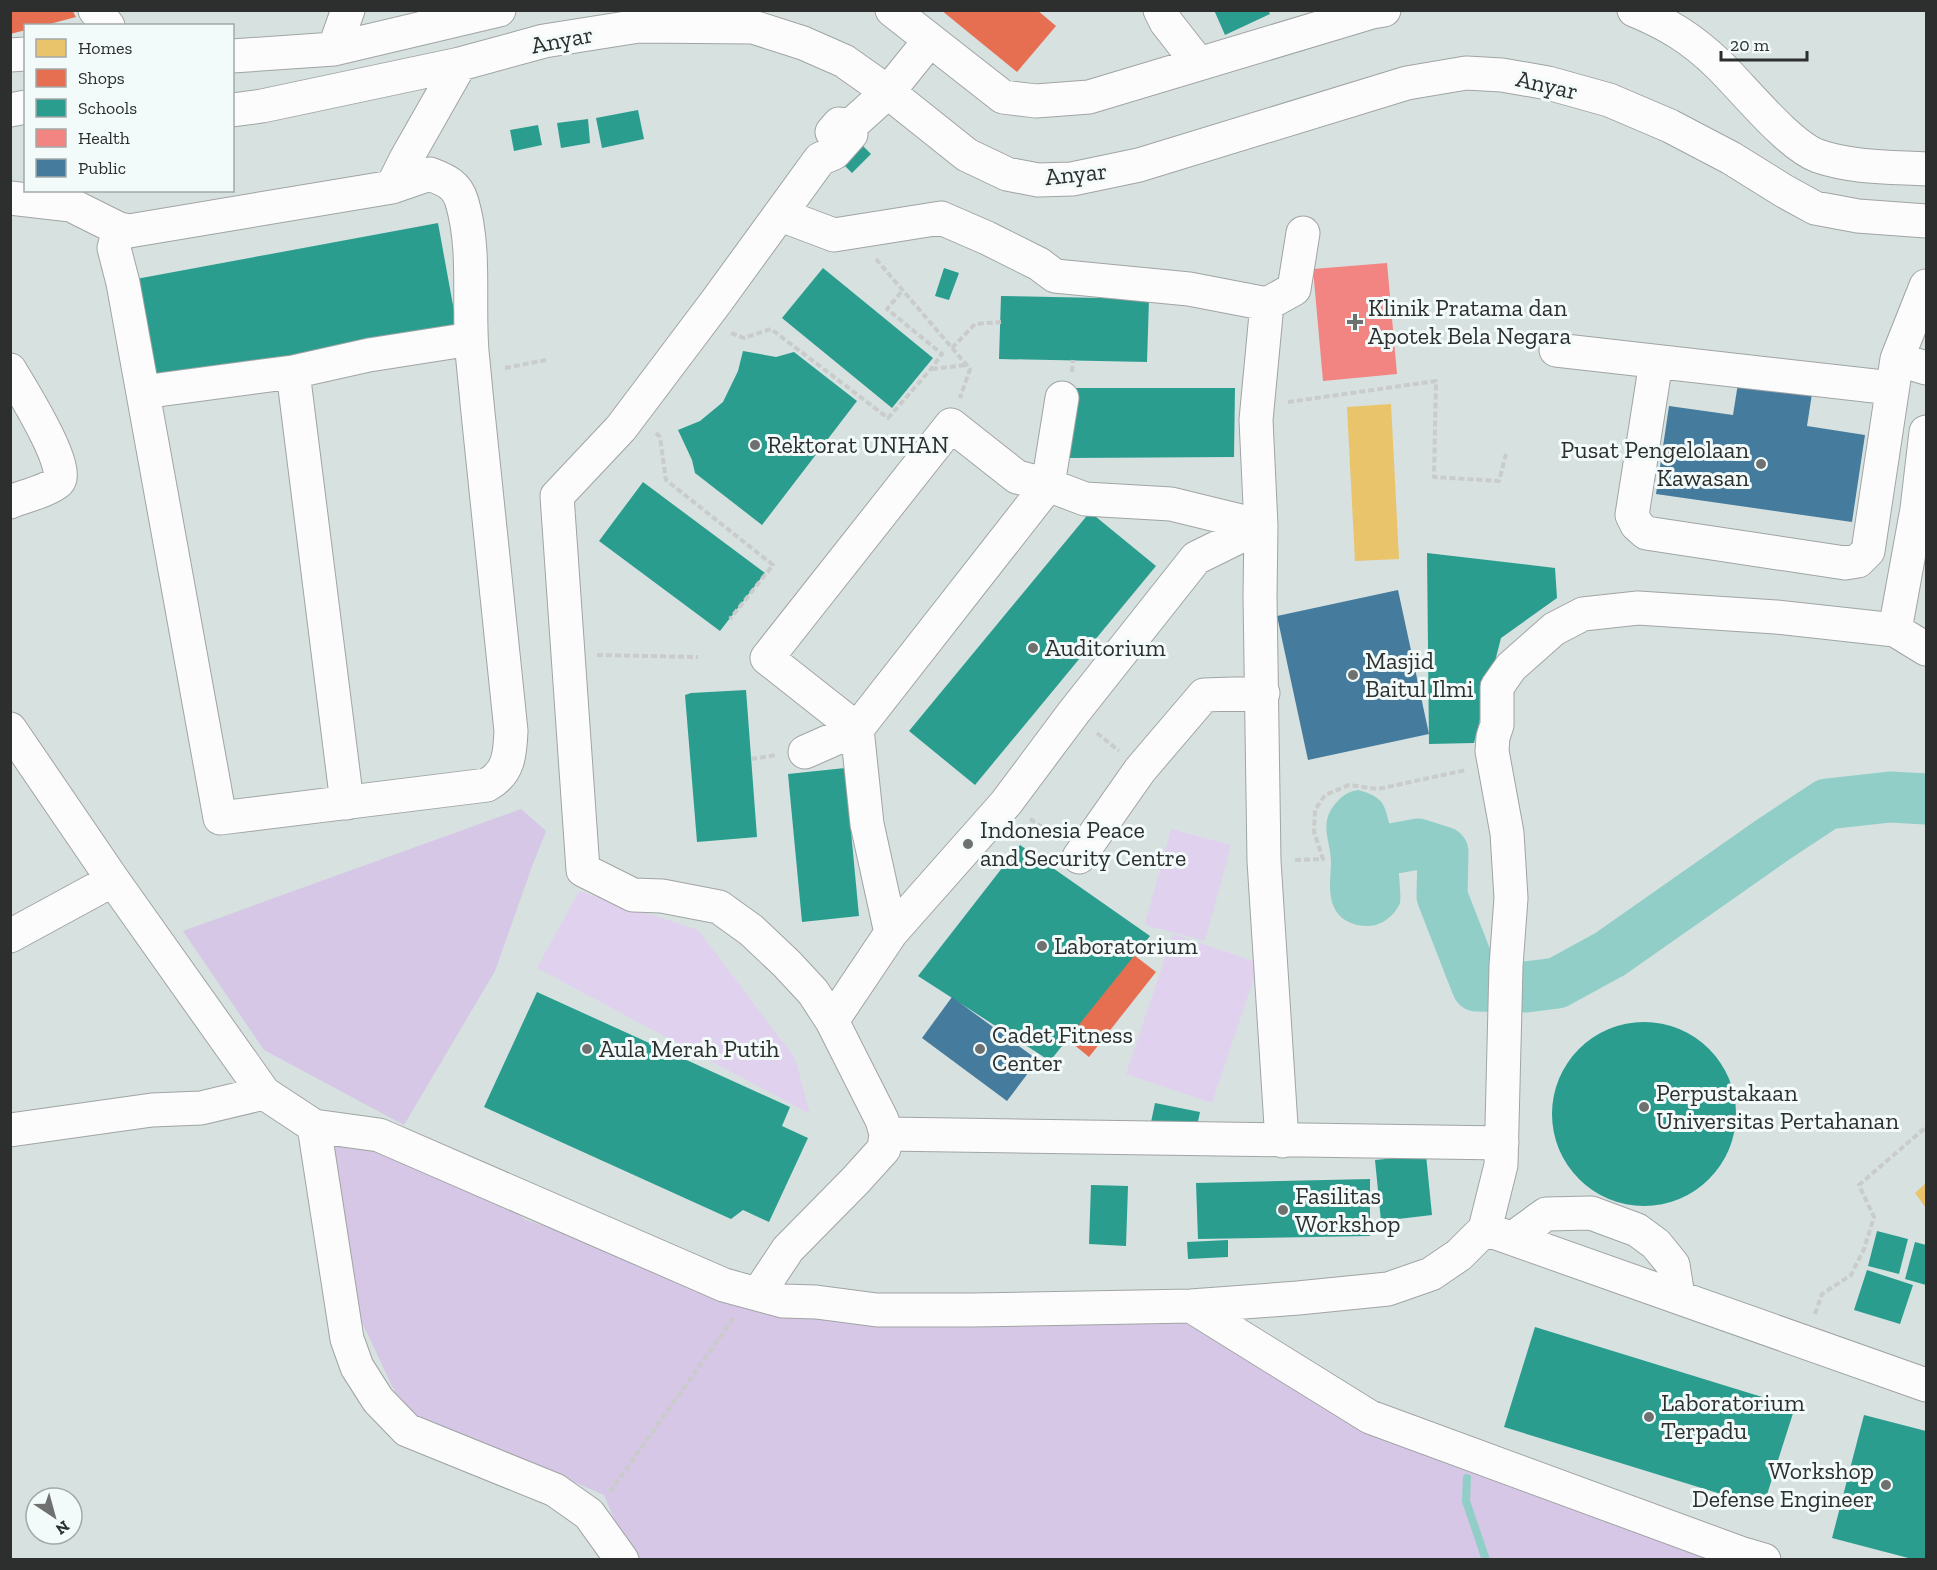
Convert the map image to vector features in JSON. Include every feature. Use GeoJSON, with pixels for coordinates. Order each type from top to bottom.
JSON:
{"type":"FeatureCollection","features":[{"type":"Feature","properties":{"kind":"street"},"geometry":{"type":"LineString","coordinates":[[95,10],[106,24]]}},
{"type":"Feature","properties":{"kind":"street"},"geometry":{"type":"LineString","coordinates":[[334,49],[348,10]]}},
{"type":"Feature","properties":{"kind":"street"},"geometry":{"type":"LineString","coordinates":[[234,56],[334,49],[499,10]]}},
{"type":"Feature","properties":{"kind":"street"},"geometry":{"type":"LineString","coordinates":[[892,10],[1003,97],[1036,101],[1089,97],[1336,17],[1384,10]]}},
{"type":"Feature","properties":{"kind":"street"},"geometry":{"type":"LineString","coordinates":[[1160,10],[1166,22],[1198,63]]}},
{"type":"Feature","properties":{"kind":"street"},"geometry":{"type":"LineString","coordinates":[[1634,10],[1687,36],[1718,63],[1797,144],[1817,155],[1857,166],[1926,169]]}},
{"type":"Feature","properties":{"kind":"street","name":"Anyar"},"geometry":{"type":"LineString","coordinates":[[234,110],[262,106],[460,63],[544,41],[639,26],[753,27],[803,43],[844,61],[888,92],[967,154],[1007,174],[1038,180],[1072,179],[1139,165],[1407,83],[1466,73],[1502,75],[1548,83],[1609,100],[1670,126],[1731,158],[1815,208],[1858,216],[1926,220]]}},
{"type":"Feature","properties":{"kind":"street"},"geometry":{"type":"LineString","coordinates":[[755,1293],[788,1249],[884,1149],[886,1134],[882,1120],[832,1021],[813,992],[751,930],[719,907],[662,896],[633,895],[583,870],[557,496],[621,428],[781,215],[820,159],[834,153],[851,134],[850,126],[888,92],[930,40]]}},
{"type":"Feature","properties":{"kind":"street"},"geometry":{"type":"LineString","coordinates":[[392,187],[460,63]]}},
{"type":"Feature","properties":{"kind":"street"},"geometry":{"type":"LineString","coordinates":[[10,198],[71,205],[119,229],[129,231],[392,187],[429,174],[451,183],[462,200],[470,265],[474,374],[512,731],[510,755],[504,771],[497,780],[487,785],[220,818],[123,283],[114,248],[119,229]]}},
{"type":"Feature","properties":{"kind":"street"},"geometry":{"type":"LineString","coordinates":[[781,215],[834,235],[941,218],[1008,248],[1039,264],[1055,276],[1189,289],[1267,304],[1294,289],[1303,233]]}},
{"type":"Feature","properties":{"kind":"street"},"geometry":{"type":"LineString","coordinates":[[1656,362],[1632,515],[1637,525],[1646,533],[1845,563],[1858,561],[1868,551],[1905,372],[1926,286]]}},
{"type":"Feature","properties":{"kind":"street"},"geometry":{"type":"LineString","coordinates":[[1267,304],[1256,420],[1262,526],[1260,596],[1264,861],[1282,1141]]}},
{"type":"Feature","properties":{"kind":"street"},"geometry":{"type":"LineString","coordinates":[[143,392],[293,372],[369,355],[471,339]]}},
{"type":"Feature","properties":{"kind":"street"},"geometry":{"type":"LineString","coordinates":[[1556,350],[1656,362],[1905,372]]}},
{"type":"Feature","properties":{"kind":"street"},"geometry":{"type":"LineString","coordinates":[[10,370],[54,448],[61,476],[56,484],[10,502]]}},
{"type":"Feature","properties":{"kind":"street"},"geometry":{"type":"LineString","coordinates":[[293,372],[346,803]]}},
{"type":"Feature","properties":{"kind":"street"},"geometry":{"type":"LineString","coordinates":[[805,752],[857,729],[1048,484],[1062,398]]}},
{"type":"Feature","properties":{"kind":"street"},"geometry":{"type":"LineString","coordinates":[[891,933],[867,824],[857,729],[767,658],[951,424],[1017,477],[1048,484],[1085,500],[1171,504],[1262,526]]}},
{"type":"Feature","properties":{"kind":"street"},"geometry":{"type":"LineString","coordinates":[[1895,630],[1917,509],[1926,432]]}},
{"type":"Feature","properties":{"kind":"street"},"geometry":{"type":"LineString","coordinates":[[832,1021],[891,933],[1006,803],[1074,712],[1196,558],[1262,526]]}},
{"type":"Feature","properties":{"kind":"street"},"geometry":{"type":"LineString","coordinates":[[1499,1234],[1510,887],[1507,833],[1492,751],[1497,724],[1497,687],[1511,667],[1554,629],[1583,614],[1638,608],[1776,617],[1895,630],[1926,649]]}},
{"type":"Feature","properties":{"kind":"street"},"geometry":{"type":"LineString","coordinates":[[1079,856],[1140,770],[1204,695],[1263,693]]}},
{"type":"Feature","properties":{"kind":"street"},"geometry":{"type":"LineString","coordinates":[[10,729],[113,880],[264,1093],[314,1126],[379,1136],[724,1285],[783,1301],[816,1302],[877,1310],[1191,1306],[1388,1289],[1431,1274],[1499,1234],[1546,1214],[1591,1214],[1637,1230],[1656,1244],[1673,1265],[1678,1296]]}},
{"type":"Feature","properties":{"kind":"street"},"geometry":{"type":"LineString","coordinates":[[10,936],[113,880]]}},
{"type":"Feature","properties":{"kind":"street"},"geometry":{"type":"LineString","coordinates":[[10,1130],[152,1110],[201,1108],[264,1093]]}},
{"type":"Feature","properties":{"kind":"street"},"geometry":{"type":"LineString","coordinates":[[314,1126],[347,1339],[357,1367],[378,1400],[407,1430],[555,1490],[592,1518],[622,1560]]}},
{"type":"Feature","properties":{"kind":"street"},"geometry":{"type":"LineString","coordinates":[[886,1134],[1502,1143]]}},
{"type":"Feature","properties":{"kind":"street"},"geometry":{"type":"LineString","coordinates":[[1499,1234],[1926,1385]]}},
{"type":"Feature","properties":{"kind":"street"},"geometry":{"type":"LineString","coordinates":[[1191,1306],[1370,1417],[1764,1560]]}},
{"type":"Feature","properties":{"kind":"path"},"geometry":{"type":"LineString","coordinates":[[862,231],[866,248],[970,369],[951,424]]}},
{"type":"Feature","properties":{"kind":"path"},"geometry":{"type":"LineString","coordinates":[[744,338],[771,329],[888,418],[942,354],[887,309],[902,291]]}},
{"type":"Feature","properties":{"kind":"path"},"geometry":{"type":"LineString","coordinates":[[952,348],[975,324],[1001,322]]}},
{"type":"Feature","properties":{"kind":"path"},"geometry":{"type":"LineString","coordinates":[[474,374],[546,360]]}},
{"type":"Feature","properties":{"kind":"path"},"geometry":{"type":"LineString","coordinates":[[931,369],[967,365]]}},
{"type":"Feature","properties":{"kind":"path"},"geometry":{"type":"LineString","coordinates":[[1258,406],[1437,381],[1434,477],[1498,481],[1506,454]]}},
{"type":"Feature","properties":{"kind":"path"},"geometry":{"type":"LineString","coordinates":[[660,437],[666,480],[773,565],[730,619]]}},
{"type":"Feature","properties":{"kind":"path"},"geometry":{"type":"LineString","coordinates":[[609,654],[698,657]]}},
{"type":"Feature","properties":{"kind":"path"},"geometry":{"type":"LineString","coordinates":[[1074,712],[1140,770]]}},
{"type":"Feature","properties":{"kind":"path"},"geometry":{"type":"LineString","coordinates":[[1264,861],[1323,859],[1314,832],[1315,810],[1325,795],[1349,785],[1378,789],[1494,765]]}},
{"type":"Feature","properties":{"kind":"path"},"geometry":{"type":"LineString","coordinates":[[1822,1294],[1851,1275],[1864,1249],[1874,1217],[1859,1185],[1926,1127]]}},
{"type":"Feature","properties":{"kind":"path"},"geometry":{"type":"LineString","coordinates":[[592,1518],[755,1293]]}},
{"type":"Feature","properties":{"kind":"shaded area","name":"Indonesia Peace and Security Centre"},"geometry":{"type":"Polygon","coordinates":[[[11,11],[1926,11],[1926,1559],[11,1559],[11,11]]]}},
{"type":"Feature","properties":{"kind":"shaded area"},"geometry":{"type":"Polygon","coordinates":[[[521,809],[546,831],[495,971],[404,1125],[264,1050],[183,931],[521,809]]]}},
{"type":"Feature","properties":{"kind":"shaded area"},"geometry":{"type":"Polygon","coordinates":[[[1171,829],[1231,845],[1205,941],[1145,925],[1171,829]]]}},
{"type":"Feature","properties":{"kind":"shaded area"},"geometry":{"type":"Polygon","coordinates":[[[579,891],[698,930],[795,1058],[810,1114],[537,968],[579,891]]]}},
{"type":"Feature","properties":{"kind":"shaded area"},"geometry":{"type":"Polygon","coordinates":[[[1173,934],[1259,963],[1212,1103],[1126,1074],[1173,934]]]}},
{"type":"Feature","properties":{"kind":"shaded area"},"geometry":{"type":"Polygon","coordinates":[[[342,1139],[439,1161],[526,1220],[780,1305],[1171,1315],[1292,1386],[1718,1559],[631,1559],[604,1495],[469,1436],[428,1427],[402,1407],[359,1316],[323,1152],[342,1139]]]}},
{"type":"Feature","properties":{"kind":"water"},"geometry":{"type":"Polygon","coordinates":[[[1358,790],[1377,798],[1382,803],[1396,838],[1400,903],[1387,919],[1373,926],[1352,924],[1339,915],[1332,903],[1330,889],[1331,861],[1327,818],[1340,798],[1358,790]]]}},
{"type":"Feature","properties":{"kind":"building: Homes"},"geometry":{"type":"Polygon","coordinates":[[[1391,404],[1399,559],[1355,561],[1347,407],[1391,404]]]}},
{"type":"Feature","properties":{"kind":"building: Homes"},"geometry":{"type":"Polygon","coordinates":[[[1926,1183],[1926,1208],[1915,1193],[1926,1183]]]}},
{"type":"Feature","properties":{"kind":"building: Shops"},"geometry":{"type":"Polygon","coordinates":[[[10,10],[72,10],[76,17],[50,24],[24,24],[24,30],[10,34],[10,10]]]}},
{"type":"Feature","properties":{"kind":"building: Shops"},"geometry":{"type":"Polygon","coordinates":[[[941,10],[1037,10],[1056,26],[1017,72],[941,10]]]}},
{"type":"Feature","properties":{"kind":"building: Shops"},"geometry":{"type":"Polygon","coordinates":[[[1134,955],[1156,972],[1089,1057],[1067,1039],[1134,955]]]}},
{"type":"Feature","properties":{"kind":"building: Schools"},"geometry":{"type":"Polygon","coordinates":[[[1214,10],[1268,10],[1270,14],[1225,35],[1214,10]]]}},
{"type":"Feature","properties":{"kind":"building: Schools"},"geometry":{"type":"Polygon","coordinates":[[[638,110],[644,139],[602,148],[596,118],[638,110]]]}},
{"type":"Feature","properties":{"kind":"building: Schools"},"geometry":{"type":"Polygon","coordinates":[[[588,119],[590,143],[561,148],[557,123],[588,119]]]}},
{"type":"Feature","properties":{"kind":"building: Schools"},"geometry":{"type":"Polygon","coordinates":[[[538,125],[542,145],[514,151],[510,130],[538,125]]]}},
{"type":"Feature","properties":{"kind":"building: Schools"},"geometry":{"type":"Polygon","coordinates":[[[855,138],[871,154],[852,173],[836,157],[855,138]]]}},
{"type":"Feature","properties":{"kind":"building: Schools"},"geometry":{"type":"Polygon","coordinates":[[[438,223],[457,327],[154,382],[136,279],[438,223]]]}},
{"type":"Feature","properties":{"kind":"building: Schools"},"geometry":{"type":"Polygon","coordinates":[[[823,268],[933,358],[892,408],[782,318],[823,268]]]}},
{"type":"Feature","properties":{"kind":"building: Schools"},"geometry":{"type":"Polygon","coordinates":[[[944,268],[959,273],[949,300],[935,296],[944,268]]]}},
{"type":"Feature","properties":{"kind":"building: Schools"},"geometry":{"type":"Polygon","coordinates":[[[1001,296],[1149,299],[1147,362],[999,359],[1001,296]]]}},
{"type":"Feature","properties":{"kind":"building: Schools","name":"Rektorat UNHAN"},"geometry":{"type":"Polygon","coordinates":[[[743,351],[776,357],[794,352],[857,401],[762,525],[695,473],[692,460],[678,430],[700,421],[723,402],[738,371],[743,351]]]}},
{"type":"Feature","properties":{"kind":"building: Schools"},"geometry":{"type":"Polygon","coordinates":[[[1069,388],[1235,388],[1234,457],[1069,458],[1069,388]]]}},
{"type":"Feature","properties":{"kind":"building: Schools"},"geometry":{"type":"Polygon","coordinates":[[[643,482],[765,573],[720,631],[599,541],[643,482]]]}},
{"type":"Feature","properties":{"kind":"building: Schools","name":"Auditorium"},"geometry":{"type":"Polygon","coordinates":[[[1090,512],[1156,566],[975,785],[909,731],[1090,512]]]}},
{"type":"Feature","properties":{"kind":"building: Schools"},"geometry":{"type":"Polygon","coordinates":[[[1427,553],[1555,568],[1557,598],[1501,638],[1474,743],[1429,744],[1427,553]]]}},
{"type":"Feature","properties":{"kind":"building: Schools"},"geometry":{"type":"Polygon","coordinates":[[[746,690],[757,837],[697,842],[685,695],[746,690]]]}},
{"type":"Feature","properties":{"kind":"building: Schools"},"geometry":{"type":"Polygon","coordinates":[[[845,768],[859,916],[802,922],[788,774],[845,768]]]}},
{"type":"Feature","properties":{"kind":"building: Schools","name":"Laboratorium"},"geometry":{"type":"Polygon","coordinates":[[[1020,845],[1150,936],[1050,1061],[918,976],[1020,845]]]}},
{"type":"Feature","properties":{"kind":"building: Schools","name":"Aula Merah Putih"},"geometry":{"type":"Polygon","coordinates":[[[537,992],[790,1107],[782,1126],[808,1138],[769,1222],[743,1210],[731,1219],[484,1107],[537,992]]]}},
{"type":"Feature","properties":{"kind":"building: Schools","name":"Perpustakaan Universitas Pertahanan"},"geometry":{"type":"Polygon","coordinates":[[[1644,1022],[1679,1029],[1709,1049],[1729,1079],[1736,1114],[1729,1149],[1709,1179],[1679,1199],[1644,1206],[1609,1199],[1579,1179],[1559,1149],[1552,1114],[1559,1079],[1579,1049],[1609,1029],[1644,1022]]]}},
{"type":"Feature","properties":{"kind":"building: Schools"},"geometry":{"type":"Polygon","coordinates":[[[1155,1103],[1200,1112],[1195,1136],[1150,1127],[1155,1103]]]}},
{"type":"Feature","properties":{"kind":"building: Schools"},"geometry":{"type":"Polygon","coordinates":[[[1426,1155],[1432,1215],[1381,1221],[1375,1160],[1426,1155]]]}},
{"type":"Feature","properties":{"kind":"building: Schools","name":"Fasilitas Workshop"},"geometry":{"type":"Polygon","coordinates":[[[1370,1179],[1370,1236],[1198,1239],[1196,1183],[1370,1179]]]}},
{"type":"Feature","properties":{"kind":"building: Schools"},"geometry":{"type":"Polygon","coordinates":[[[1091,1185],[1128,1186],[1126,1246],[1089,1244],[1091,1185]]]}},
{"type":"Feature","properties":{"kind":"building: Schools"},"geometry":{"type":"Polygon","coordinates":[[[1877,1231],[1908,1239],[1899,1274],[1868,1266],[1877,1231]]]}},
{"type":"Feature","properties":{"kind":"building: Schools"},"geometry":{"type":"Polygon","coordinates":[[[1228,1240],[1228,1257],[1188,1259],[1187,1242],[1228,1240]]]}},
{"type":"Feature","properties":{"kind":"building: Schools"},"geometry":{"type":"Polygon","coordinates":[[[1915,1242],[1926,1245],[1926,1285],[1905,1279],[1915,1242]]]}},
{"type":"Feature","properties":{"kind":"building: Schools"},"geometry":{"type":"Polygon","coordinates":[[[1867,1270],[1913,1285],[1900,1324],[1854,1310],[1867,1270]]]}},
{"type":"Feature","properties":{"kind":"building: Schools","name":"Laboratorium Terpadu"},"geometry":{"type":"Polygon","coordinates":[[[1535,1327],[1795,1407],[1763,1507],[1504,1427],[1535,1327]]]}},
{"type":"Feature","properties":{"kind":"building: Schools","name":"Workshop Defense Engineer"},"geometry":{"type":"Polygon","coordinates":[[[1864,1415],[1926,1431],[1926,1560],[1916,1560],[1832,1538],[1864,1415]]]}},
{"type":"Feature","properties":{"kind":"building: Health","name":"Klinik Pratama dan Apotek Bela Negara"},"geometry":{"type":"Polygon","coordinates":[[[1387,263],[1397,374],[1323,381],[1313,269],[1387,263]]]}},
{"type":"Feature","properties":{"kind":"building: Public","name":"Pusat Pengelolaan Kawasan"},"geometry":{"type":"Polygon","coordinates":[[[1739,377],[1813,387],[1807,426],[1865,435],[1852,522],[1656,494],[1669,406],[1733,415],[1739,377]]]}},
{"type":"Feature","properties":{"kind":"building: Public","name":"Masjid Baitul Ilmi"},"geometry":{"type":"Polygon","coordinates":[[[1398,590],[1429,734],[1308,760],[1277,616],[1398,590]]]}},
{"type":"Feature","properties":{"kind":"building: Public","name":"Cadet Fitness Center"},"geometry":{"type":"Polygon","coordinates":[[[952,997],[1038,1060],[1007,1101],[922,1038],[952,997]]]}},
{"type":"Feature","properties":{"kind":"waterway"},"geometry":{"type":"LineString","coordinates":[[1396,848],[1418,844],[1443,852],[1442,896],[1477,986],[1526,987],[1557,983],[1610,954],[1827,804],[1890,797],[1926,799]]}},
{"type":"Feature","properties":{"kind":"waterway"},"geometry":{"type":"LineString","coordinates":[[1467,1478],[1466,1501],[1486,1560]]}},
{"type":"Feature","properties":{"kind":"place","name":"Klinik Pratama dan Apotek Bela Negara"},"geometry":{"type":"Point","coordinates":[1355,322]}},
{"type":"Feature","properties":{"kind":"place","name":"Rektorat UNHAN"},"geometry":{"type":"Point","coordinates":[755,445]}},
{"type":"Feature","properties":{"kind":"place","name":"Pusat Pengelolaan Kawasan"},"geometry":{"type":"Point","coordinates":[1761,464]}},
{"type":"Feature","properties":{"kind":"place","name":"Auditorium"},"geometry":{"type":"Point","coordinates":[1033,648]}},
{"type":"Feature","properties":{"kind":"place","name":"Masjid Baitul Ilmi"},"geometry":{"type":"Point","coordinates":[1353,675]}},
{"type":"Feature","properties":{"kind":"place","name":"Indonesia Peace and Security Centre"},"geometry":{"type":"Point","coordinates":[968,844]}},
{"type":"Feature","properties":{"kind":"place","name":"Laboratorium"},"geometry":{"type":"Point","coordinates":[1042,946]}},
{"type":"Feature","properties":{"kind":"place","name":"Aula Merah Putih"},"geometry":{"type":"Point","coordinates":[587,1049]}},
{"type":"Feature","properties":{"kind":"place","name":"Cadet Fitness Center"},"geometry":{"type":"Point","coordinates":[980,1049]}},
{"type":"Feature","properties":{"kind":"place","name":"Perpustakaan Universitas Pertahanan"},"geometry":{"type":"Point","coordinates":[1644,1107]}},
{"type":"Feature","properties":{"kind":"place","name":"Fasilitas Workshop"},"geometry":{"type":"Point","coordinates":[1283,1210]}},
{"type":"Feature","properties":{"kind":"place","name":"Laboratorium Terpadu"},"geometry":{"type":"Point","coordinates":[1649,1417]}},
{"type":"Feature","properties":{"kind":"place","name":"Workshop Defense Engineer"},"geometry":{"type":"Point","coordinates":[1886,1485]}}]}
